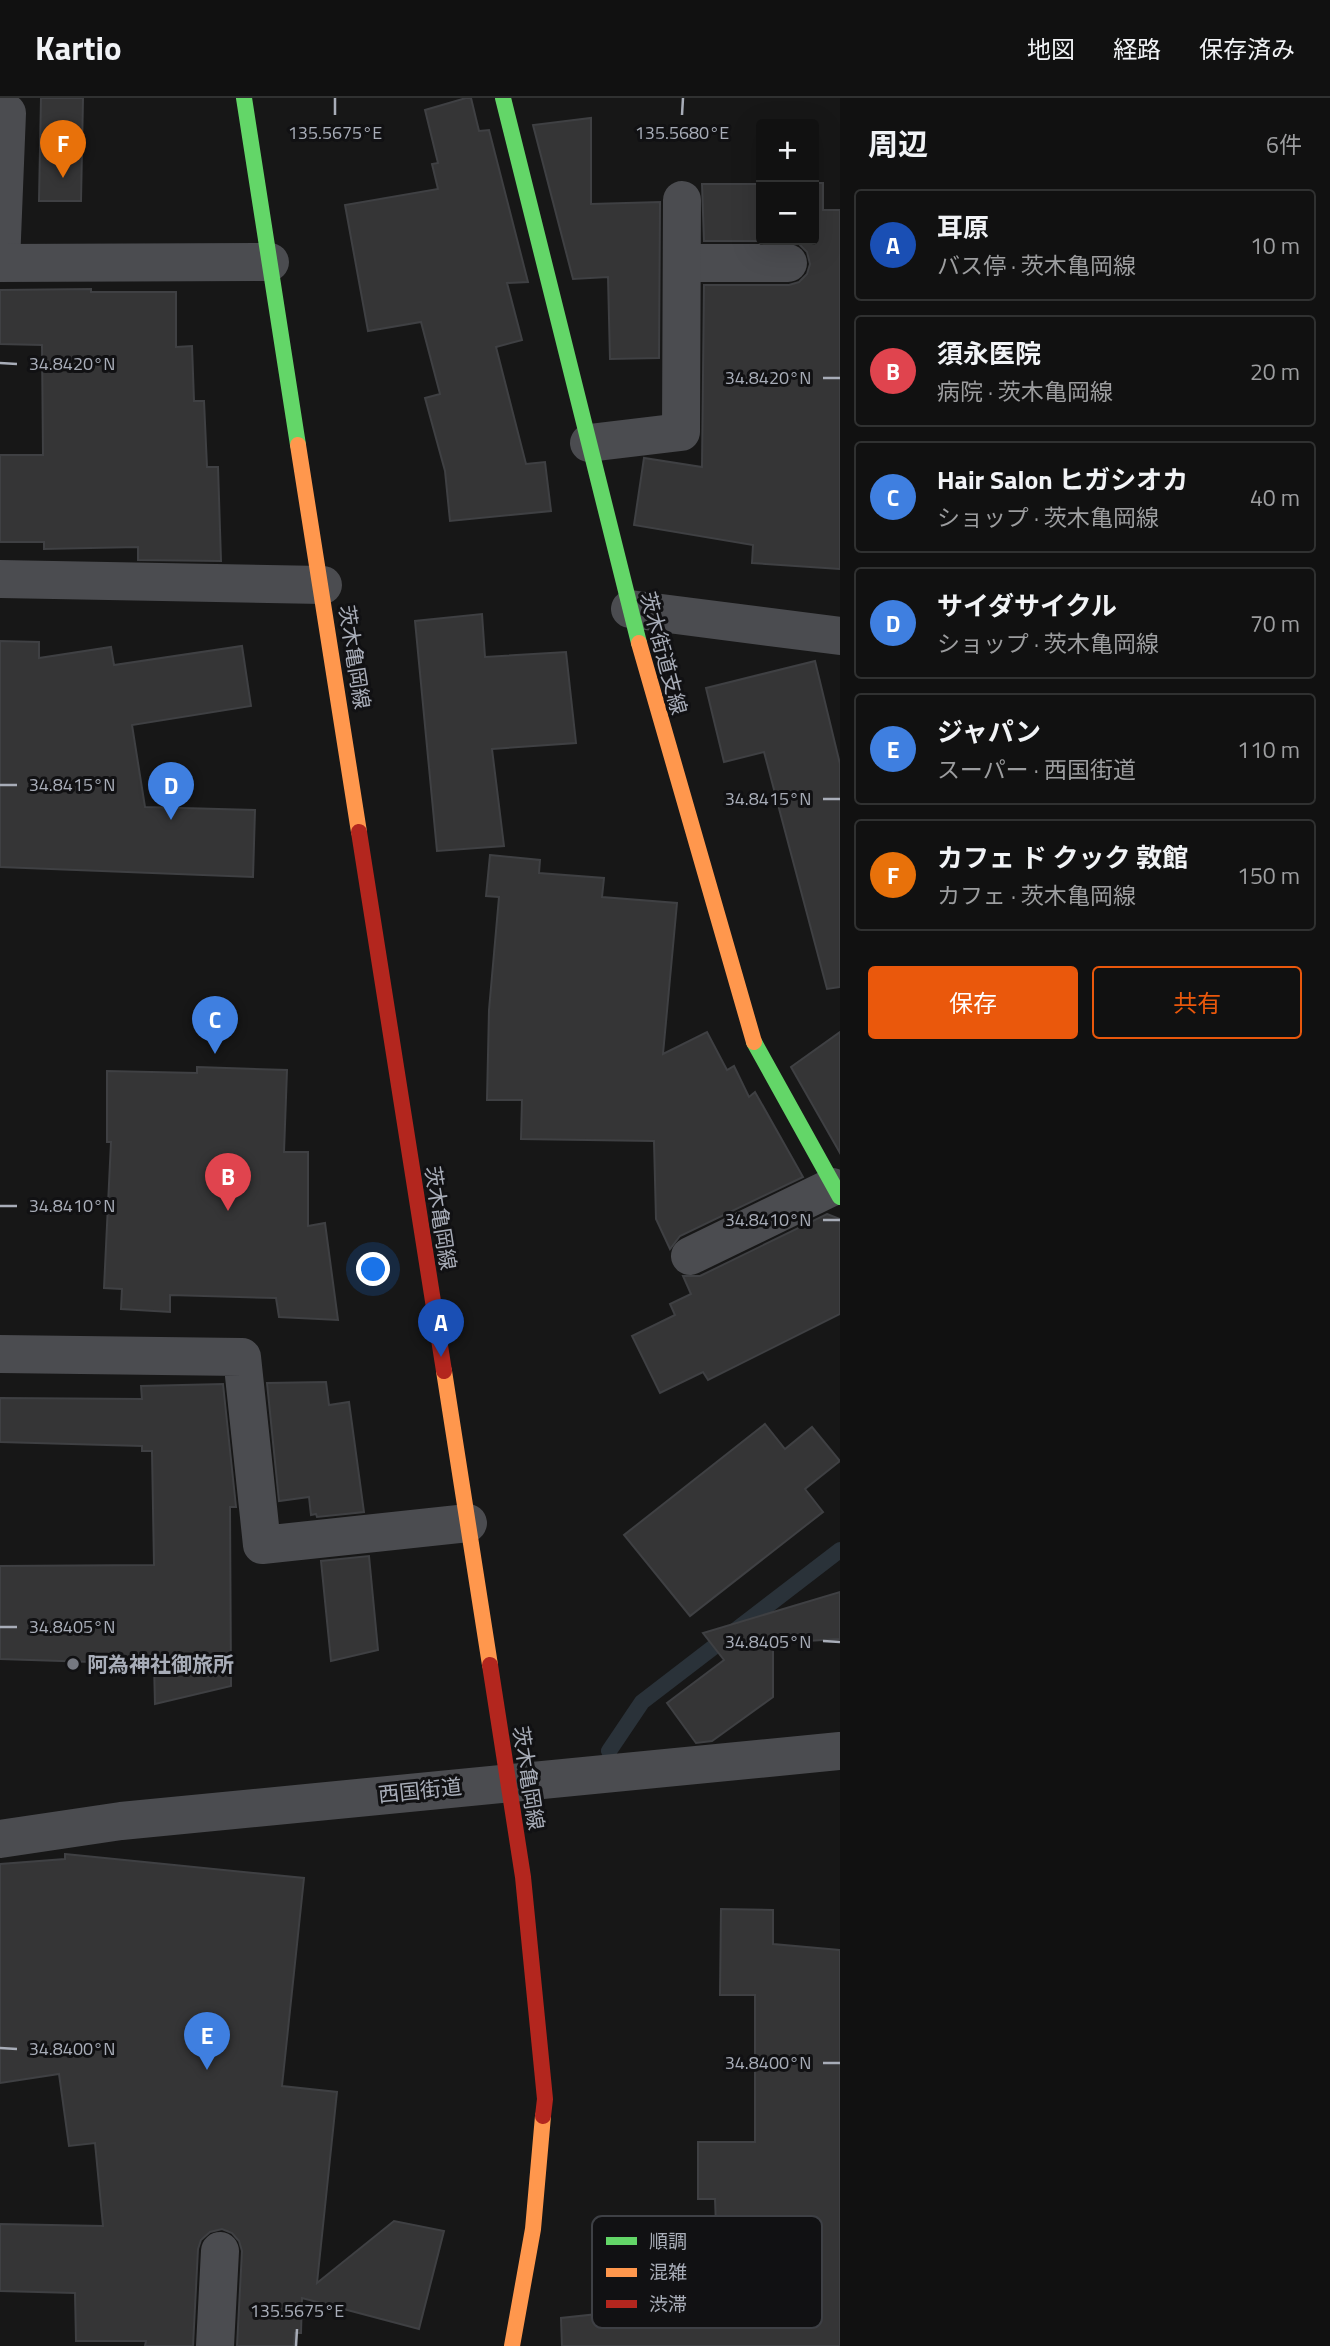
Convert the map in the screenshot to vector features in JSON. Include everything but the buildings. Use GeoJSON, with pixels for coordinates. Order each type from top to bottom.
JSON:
{"type":"FeatureCollection","features":[{"type":"Feature","properties":{"kind":"main road","name":"茨木亀岡線"},"geometry":{"type":"LineString","coordinates":[[244,98],[323,585],[523,1877],[545,2099],[533,2230],[512,2346]]}},
{"type":"Feature","properties":{"kind":"main road","name":"茨木街道支線"},"geometry":{"type":"LineString","coordinates":[[503,98],[646,674],[756,1050],[836,1192]]}},
{"type":"Feature","properties":{"kind":"street"},"geometry":{"type":"LineString","coordinates":[[0,113],[7,113],[1,263],[270,262]]}},
{"type":"Feature","properties":{"kind":"street"},"geometry":{"type":"LineString","coordinates":[[589,443],[681,432],[682,200]]}},
{"type":"Feature","properties":{"kind":"street"},"geometry":{"type":"LineString","coordinates":[[683,263],[788,263]]}},
{"type":"Feature","properties":{"kind":"street"},"geometry":{"type":"LineString","coordinates":[[0,579],[323,585]]}},
{"type":"Feature","properties":{"kind":"street"},"geometry":{"type":"LineString","coordinates":[[630,608],[840,636]]}},
{"type":"Feature","properties":{"kind":"street"},"geometry":{"type":"LineString","coordinates":[[690,1256],[836,1192]]}},
{"type":"Feature","properties":{"kind":"street"},"geometry":{"type":"LineString","coordinates":[[0,1354],[242,1357],[262,1545],[468,1523]]}},
{"type":"Feature","properties":{"kind":"street","name":"西国街道"},"geometry":{"type":"LineString","coordinates":[[0,1839],[121,1821],[508,1781],[840,1751]]}},
{"type":"Feature","properties":{"kind":"street"},"geometry":{"type":"LineString","coordinates":[[215,2346],[220,2251]]}},
{"type":"Feature","properties":{"kind":"waterway"},"geometry":{"type":"LineString","coordinates":[[609,1751],[642,1702],[840,1550]]}},
{"type":"Feature","properties":{"kind":"traffic: fast"},"geometry":{"type":"LineString","coordinates":[[244,98],[298,445]]}},
{"type":"Feature","properties":{"kind":"traffic: fast"},"geometry":{"type":"LineString","coordinates":[[503,98],[639,643]]}},
{"type":"Feature","properties":{"kind":"traffic: fast"},"geometry":{"type":"LineString","coordinates":[[754,1042],[840,1197]]}},
{"type":"Feature","properties":{"kind":"traffic: slow"},"geometry":{"type":"LineString","coordinates":[[298,445],[359,832]]}},
{"type":"Feature","properties":{"kind":"traffic: slow"},"geometry":{"type":"LineString","coordinates":[[639,643],[754,1042]]}},
{"type":"Feature","properties":{"kind":"traffic: slow"},"geometry":{"type":"LineString","coordinates":[[444,1371],[490,1665]]}},
{"type":"Feature","properties":{"kind":"traffic: slow"},"geometry":{"type":"LineString","coordinates":[[512,2346],[533,2229],[543,2116]]}},
{"type":"Feature","properties":{"kind":"traffic: jam"},"geometry":{"type":"LineString","coordinates":[[359,832],[444,1371]]}},
{"type":"Feature","properties":{"kind":"traffic: jam"},"geometry":{"type":"LineString","coordinates":[[490,1665],[523,1877],[545,2099],[543,2116]]}},
{"type":"Feature","properties":{"kind":"place","name":"カフェ ド クック 敦館"},"geometry":{"type":"Point","coordinates":[63,178]}},
{"type":"Feature","properties":{"kind":"place","name":"サイダサイクル"},"geometry":{"type":"Point","coordinates":[171,820]}},
{"type":"Feature","properties":{"kind":"place","name":"Hair Salon ヒガシオカ"},"geometry":{"type":"Point","coordinates":[215,1054]}},
{"type":"Feature","properties":{"kind":"place","name":"須永医院"},"geometry":{"type":"Point","coordinates":[228,1211]}},
{"type":"Feature","properties":{"kind":"place","name":"耳原"},"geometry":{"type":"Point","coordinates":[441,1357]}},
{"type":"Feature","properties":{"kind":"place","name":"阿為神社御旅所"},"geometry":{"type":"Point","coordinates":[73,1664]}},
{"type":"Feature","properties":{"kind":"place","name":"ジャパン"},"geometry":{"type":"Point","coordinates":[207,2070]}}]}
